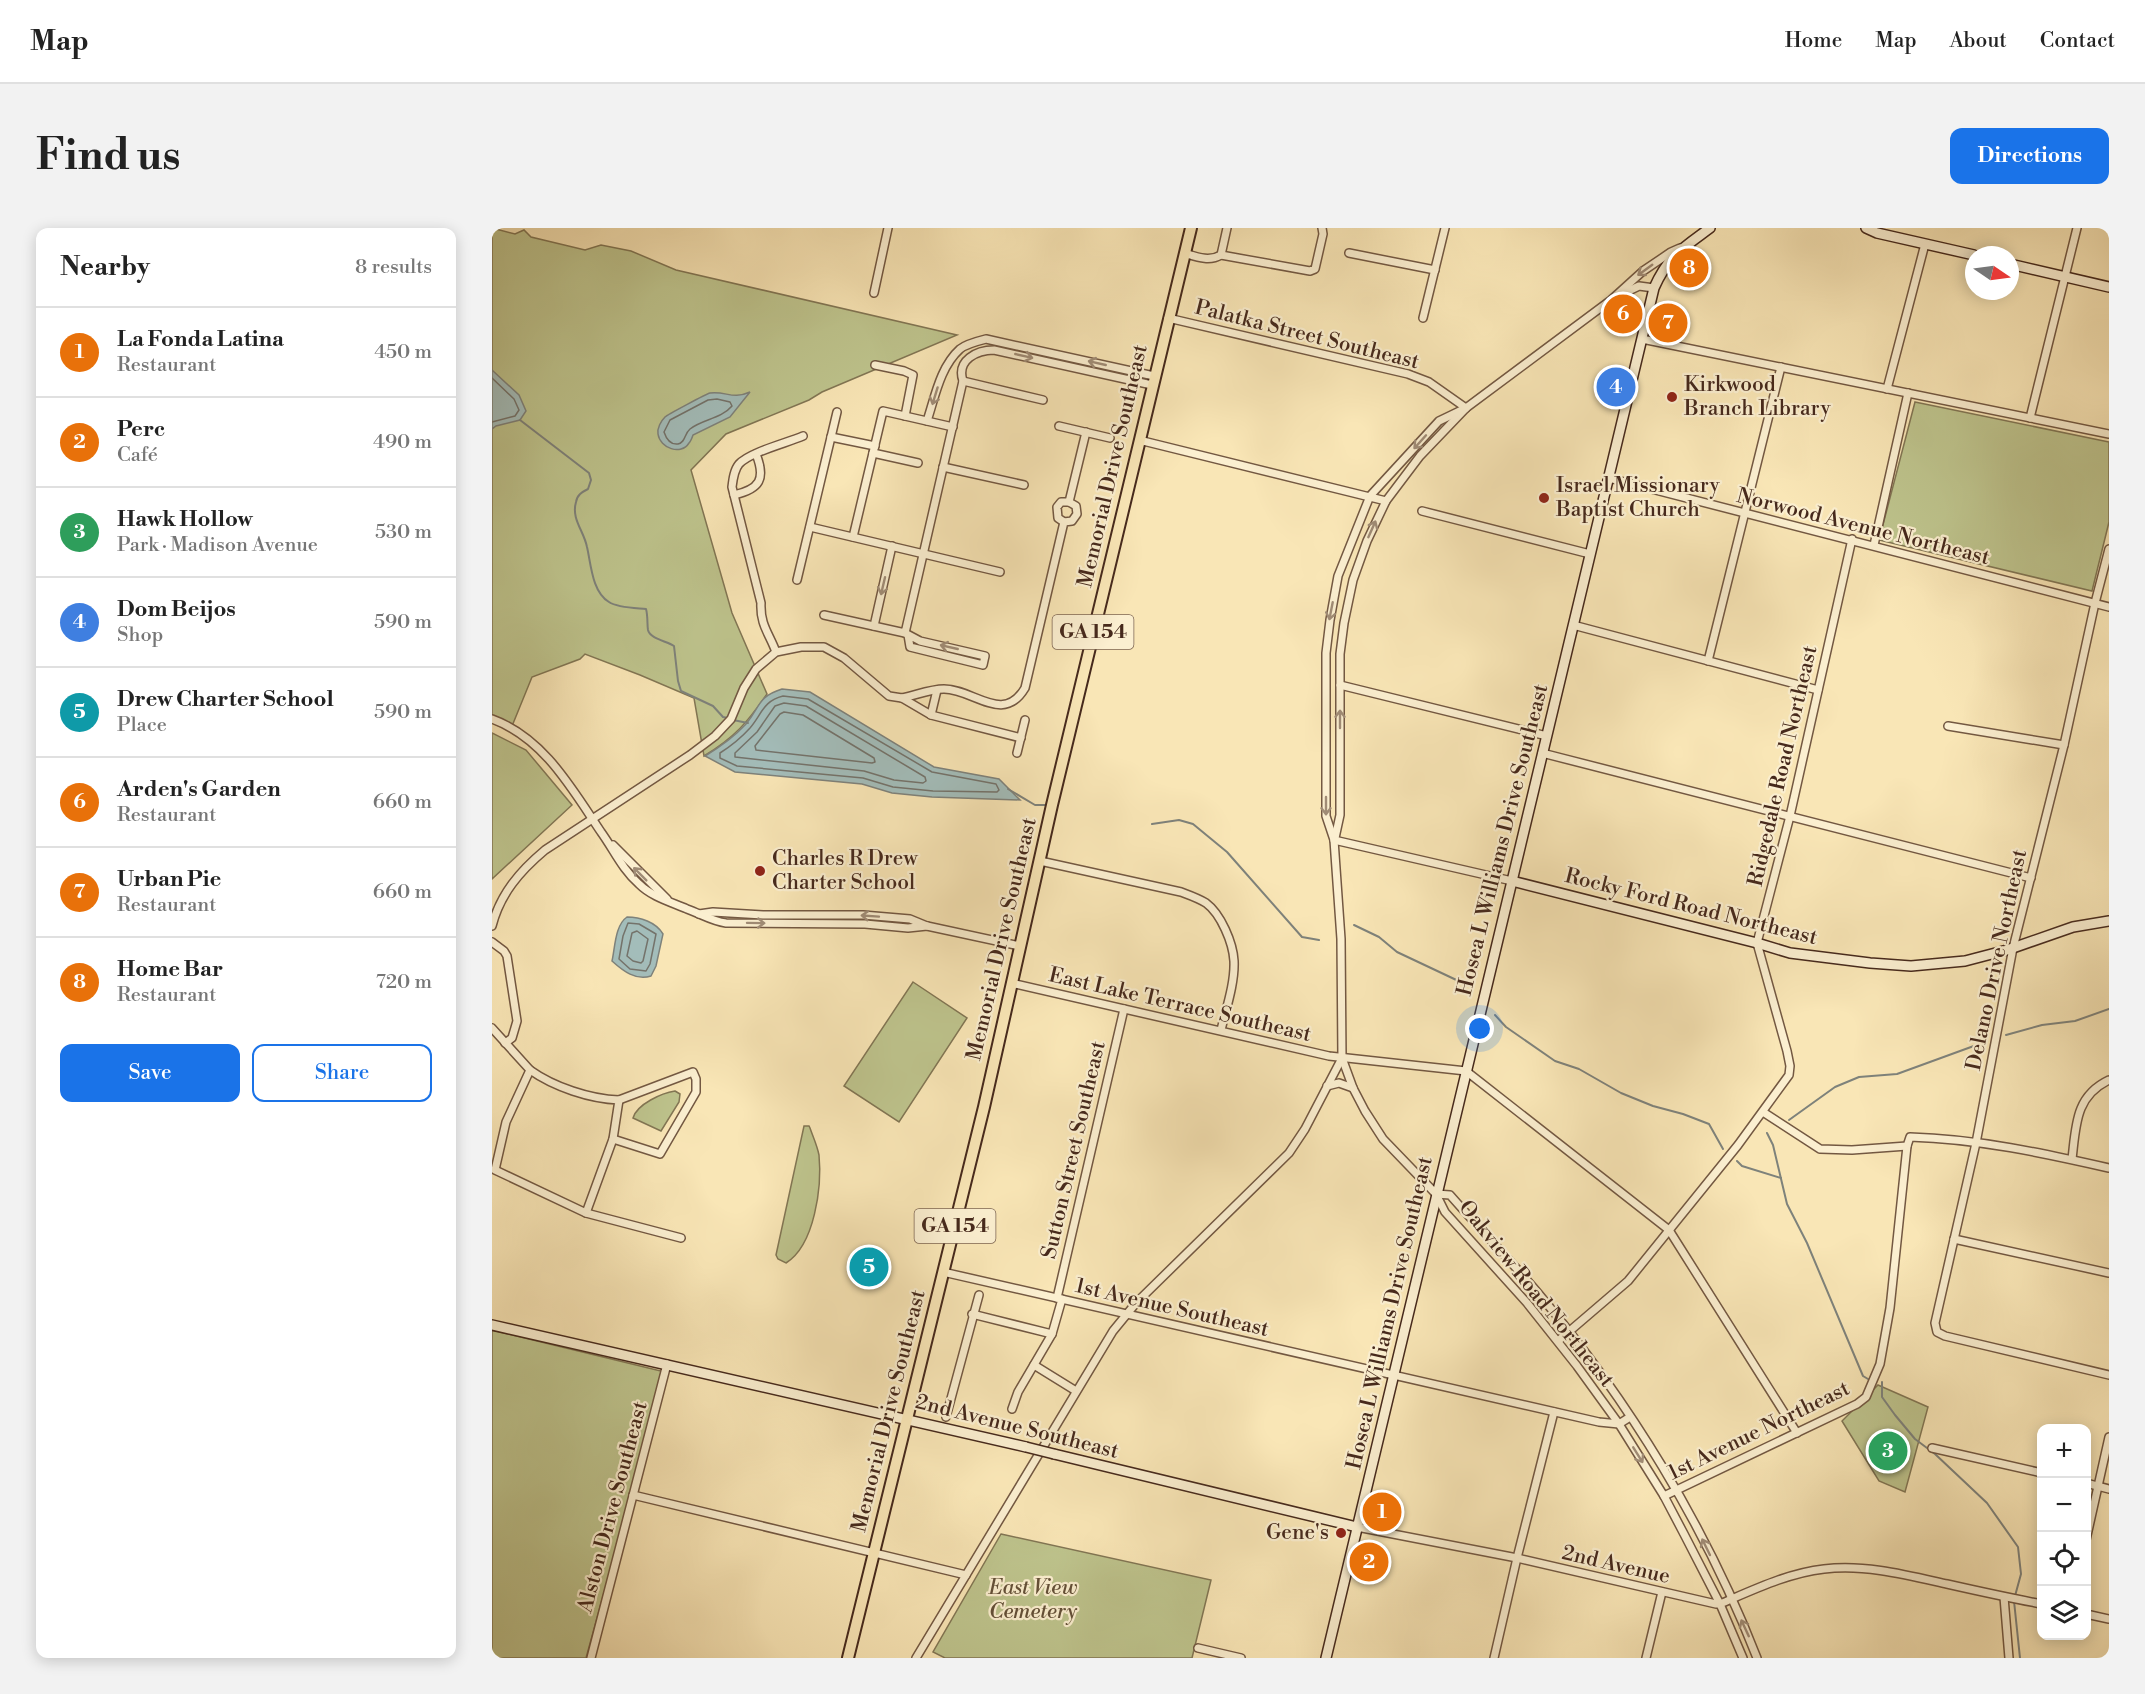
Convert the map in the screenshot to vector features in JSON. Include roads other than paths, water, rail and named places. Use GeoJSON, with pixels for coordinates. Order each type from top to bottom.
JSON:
{"type":"FeatureCollection","features":[{"type":"Feature","properties":{"kind":"main road","name":"Memorial Drive Southeast"},"geometry":{"type":"LineString","coordinates":[[848,1658],[984,1107],[1153,380],[1191,228]]}},
{"type":"Feature","properties":{"kind":"street"},"geometry":{"type":"LineString","coordinates":[[874,293],[888,228]]}},
{"type":"Feature","properties":{"kind":"street"},"geometry":{"type":"LineString","coordinates":[[1184,253],[1215,259],[1221,255],[1227,228]]}},
{"type":"Feature","properties":{"kind":"street"},"geometry":{"type":"LineString","coordinates":[[1221,255],[1310,271],[1315,269],[1323,234],[1322,228]]}},
{"type":"Feature","properties":{"kind":"street"},"geometry":{"type":"LineString","coordinates":[[1423,318],[1445,228]]}},
{"type":"Feature","properties":{"kind":"street"},"geometry":{"type":"LineString","coordinates":[[1866,228],[1877,233],[1965,253]]}},
{"type":"Feature","properties":{"kind":"street"},"geometry":{"type":"LineString","coordinates":[[2030,418],[2077,228]]}},
{"type":"Feature","properties":{"kind":"street","name":"Hosea L Williams Drive Southeast"},"geometry":{"type":"LineString","coordinates":[[1326,1658],[1654,288],[1662,269],[1684,247],[1707,229]]}},
{"type":"Feature","properties":{"kind":"street"},"geometry":{"type":"LineString","coordinates":[[1887,389],[1925,244]]}},
{"type":"Feature","properties":{"kind":"street"},"geometry":{"type":"LineString","coordinates":[[1334,840],[1340,815],[1340,685],[1344,623],[1353,580],[1366,541],[1386,501],[1420,456],[1466,408],[1611,300],[1648,268],[1671,252],[1684,247]]}},
{"type":"Feature","properties":{"kind":"street"},"geometry":{"type":"LineString","coordinates":[[1349,253],[1435,270]]}},
{"type":"Feature","properties":{"kind":"street"},"geometry":{"type":"LineString","coordinates":[[2019,266],[2109,287]]}},
{"type":"Feature","properties":{"kind":"street"},"geometry":{"type":"LineString","coordinates":[[1611,300],[1639,286],[1654,288]]}},
{"type":"Feature","properties":{"kind":"street","name":"Palatka Street Southeast"},"geometry":{"type":"LineString","coordinates":[[1168,318],[1408,374],[1429,382],[1466,408]]}},
{"type":"Feature","properties":{"kind":"street"},"geometry":{"type":"LineString","coordinates":[[927,421],[939,383],[951,360],[960,348],[986,339],[1153,380]]}},
{"type":"Feature","properties":{"kind":"street"},"geometry":{"type":"LineString","coordinates":[[1642,339],[2109,434]]}},
{"type":"Feature","properties":{"kind":"street"},"geometry":{"type":"LineString","coordinates":[[907,634],[963,381],[962,366],[975,353],[982,350],[994,350],[1153,380]]}},
{"type":"Feature","properties":{"kind":"street"},"geometry":{"type":"LineString","coordinates":[[951,360],[962,366]]}},
{"type":"Feature","properties":{"kind":"street"},"geometry":{"type":"LineString","coordinates":[[875,365],[904,370],[913,375],[905,416]]}},
{"type":"Feature","properties":{"kind":"street"},"geometry":{"type":"LineString","coordinates":[[1708,660],[1781,367]]}},
{"type":"Feature","properties":{"kind":"street"},"geometry":{"type":"LineString","coordinates":[[963,381],[1043,400]]}},
{"type":"Feature","properties":{"kind":"street"},"geometry":{"type":"LineString","coordinates":[[1874,545],[1908,393]]}},
{"type":"Feature","properties":{"kind":"street"},"geometry":{"type":"LineString","coordinates":[[1436,1194],[1383,1139],[1365,1112],[1341,1058],[1341,939],[1334,840],[1326,816],[1326,653],[1338,576],[1370,496],[1439,421],[1466,408]]}},
{"type":"Feature","properties":{"kind":"street"},"geometry":{"type":"LineString","coordinates":[[853,537],[883,411],[953,427]]}},
{"type":"Feature","properties":{"kind":"street"},"geometry":{"type":"LineString","coordinates":[[797,580],[837,412]]}},
{"type":"Feature","properties":{"kind":"street"},"geometry":{"type":"LineString","coordinates":[[1059,426],[1110,438]]}},
{"type":"Feature","properties":{"kind":"street"},"geometry":{"type":"LineString","coordinates":[[1069,502],[1086,432]]}},
{"type":"Feature","properties":{"kind":"street"},"geometry":{"type":"LineString","coordinates":[[776,652],[771,636],[761,622],[761,603],[732,487],[736,469],[741,462],[803,436]]}},
{"type":"Feature","properties":{"kind":"street"},"geometry":{"type":"LineString","coordinates":[[831,437],[918,463]]}},
{"type":"Feature","properties":{"kind":"street"},"geometry":{"type":"LineString","coordinates":[[1139,440],[1386,501]]}},
{"type":"Feature","properties":{"kind":"street"},"geometry":{"type":"LineString","coordinates":[[734,495],[752,490],[759,483],[762,474],[756,454]]}},
{"type":"Feature","properties":{"kind":"street"},"geometry":{"type":"LineString","coordinates":[[944,467],[1024,485]]}},
{"type":"Feature","properties":{"kind":"street","name":"Norwood Avenue Northeast"},"geometry":{"type":"LineString","coordinates":[[1609,478],[2109,607]]}},
{"type":"Feature","properties":{"kind":"street"},"geometry":{"type":"LineString","coordinates":[[1061,502],[1069,502],[1076,506],[1077,514],[1072,521],[1064,522],[1058,518],[1056,511],[1061,502]]}},
{"type":"Feature","properties":{"kind":"street"},"geometry":{"type":"LineString","coordinates":[[1422,511],[1590,554]]}},
{"type":"Feature","properties":{"kind":"street"},"geometry":{"type":"LineString","coordinates":[[492,926],[498,908],[524,868],[545,850],[715,736],[730,719],[744,688],[756,669],[776,652],[801,647],[824,647],[844,658],[889,696],[902,698],[937,690],[960,690],[992,704],[1004,704],[1020,696],[1025,688],[1064,522]]}},
{"type":"Feature","properties":{"kind":"street"},"geometry":{"type":"LineString","coordinates":[[810,528],[1000,572]]}},
{"type":"Feature","properties":{"kind":"street","name":"Ridgedale Road Northeast"},"geometry":{"type":"LineString","coordinates":[[1558,1341],[1628,1281],[1763,1112],[1789,1075],[1790,1066],[1757,943],[1790,816],[1852,540]]}},
{"type":"Feature","properties":{"kind":"street"},"geometry":{"type":"LineString","coordinates":[[874,626],[892,546]]}},
{"type":"Feature","properties":{"kind":"street","name":"Delano Drive Northeast"},"geometry":{"type":"LineString","coordinates":[[2109,549],[2064,745],[2013,948],[1976,1143],[1935,1329],[1945,1336],[2109,1375]]}},
{"type":"Feature","properties":{"kind":"street"},"geometry":{"type":"LineString","coordinates":[[824,615],[907,634],[920,641],[985,656],[983,665]]}},
{"type":"Feature","properties":{"kind":"street"},"geometry":{"type":"LineString","coordinates":[[1573,625],[1818,690]]}},
{"type":"Feature","properties":{"kind":"street"},"geometry":{"type":"LineString","coordinates":[[1340,685],[1546,735]]}},
{"type":"Feature","properties":{"kind":"street"},"geometry":{"type":"LineString","coordinates":[[931,715],[937,690]]}},
{"type":"Feature","properties":{"kind":"street"},"geometry":{"type":"LineString","coordinates":[[902,698],[931,715],[1021,738]]}},
{"type":"Feature","properties":{"kind":"street"},"geometry":{"type":"LineString","coordinates":[[492,719],[517,731],[555,765],[601,832],[668,901],[699,914],[713,912],[763,915],[862,915],[910,919],[927,926],[1020,946]]}},
{"type":"Feature","properties":{"kind":"street"},"geometry":{"type":"LineString","coordinates":[[1017,753],[1025,720]]}},
{"type":"Feature","properties":{"kind":"street"},"geometry":{"type":"LineString","coordinates":[[1948,726],[2064,745]]}},
{"type":"Feature","properties":{"kind":"street"},"geometry":{"type":"LineString","coordinates":[[1542,753],[2031,878]]}},
{"type":"Feature","properties":{"kind":"street"},"geometry":{"type":"LineString","coordinates":[[1334,840],[1512,881]]}},
{"type":"Feature","properties":{"kind":"street"},"geometry":{"type":"LineString","coordinates":[[1040,861],[1180,892],[1196,897],[1208,905],[1226,932],[1232,948],[1234,963],[1221,1030]]}},
{"type":"Feature","properties":{"kind":"street","name":"Rocky Ford Road Northeast"},"geometry":{"type":"LineString","coordinates":[[1512,881],[1790,953],[1911,966],[1965,961],[2013,948],[2073,927],[2109,921]]}},
{"type":"Feature","properties":{"kind":"street"},"geometry":{"type":"LineString","coordinates":[[492,942],[507,956],[518,1021],[512,1038],[506,1043]]}},
{"type":"Feature","properties":{"kind":"street","name":"East Lake Terrace Southeast"},"geometry":{"type":"LineString","coordinates":[[1011,983],[1341,1058],[1466,1071]]}},
{"type":"Feature","properties":{"kind":"street","name":"Sutton Street Southeast"},"geometry":{"type":"LineString","coordinates":[[1012,1409],[1018,1392],[1052,1334],[1124,1009]]}},
{"type":"Feature","properties":{"kind":"street"},"geometry":{"type":"LineString","coordinates":[[492,1028],[530,1070],[586,1096],[619,1100],[693,1072],[696,1079],[696,1092],[660,1154],[613,1139]]}},
{"type":"Feature","properties":{"kind":"street"},"geometry":{"type":"LineString","coordinates":[[916,1658],[1102,1348],[1125,1315],[1289,1153],[1305,1129],[1341,1058]]}},
{"type":"Feature","properties":{"kind":"street"},"geometry":{"type":"LineString","coordinates":[[530,1070],[506,1122],[495,1170],[586,1214],[681,1238]]}},
{"type":"Feature","properties":{"kind":"street"},"geometry":{"type":"LineString","coordinates":[[1466,1071],[1670,1230],[1797,1433]]}},
{"type":"Feature","properties":{"kind":"street"},"geometry":{"type":"LineString","coordinates":[[2072,1159],[2076,1122],[2084,1100],[2098,1086],[2109,1080]]}},
{"type":"Feature","properties":{"kind":"street"},"geometry":{"type":"LineString","coordinates":[[1327,1086],[1339,1083],[1353,1088]]}},
{"type":"Feature","properties":{"kind":"street"},"geometry":{"type":"LineString","coordinates":[[586,1214],[613,1139],[619,1100]]}},
{"type":"Feature","properties":{"kind":"street"},"geometry":{"type":"LineString","coordinates":[[1763,1112],[1820,1149],[1852,1150],[1907,1146],[1910,1137],[2010,1147],[2109,1168]]}},
{"type":"Feature","properties":{"kind":"street","name":"1st Avenue Northeast"},"geometry":{"type":"LineString","coordinates":[[1664,1496],[1857,1404],[1866,1397],[1880,1364],[1890,1308],[1907,1146]]}},
{"type":"Feature","properties":{"kind":"street","name":"Oakview Road Northeast"},"geometry":{"type":"LineString","coordinates":[[1436,1194],[1451,1196],[1538,1293],[1630,1417],[1676,1490],[1731,1599],[1757,1658]]}},
{"type":"Feature","properties":{"kind":"street","name":"Oakview Road Northeast"},"geometry":{"type":"LineString","coordinates":[[1436,1194],[1445,1212],[1527,1303],[1619,1424],[1664,1496],[1720,1604],[1743,1658]]}},
{"type":"Feature","properties":{"kind":"street"},"geometry":{"type":"LineString","coordinates":[[1954,1239],[2109,1273]]}},
{"type":"Feature","properties":{"kind":"street","name":"1st Avenue Southeast"},"geometry":{"type":"LineString","coordinates":[[943,1272],[1393,1375]]}},
{"type":"Feature","properties":{"kind":"street"},"geometry":{"type":"LineString","coordinates":[[946,1417],[979,1295]]}},
{"type":"Feature","properties":{"kind":"street"},"geometry":{"type":"LineString","coordinates":[[972,1314],[1052,1334]]}},
{"type":"Feature","properties":{"kind":"street","name":"2nd Avenue Southeast"},"geometry":{"type":"LineString","coordinates":[[492,1325],[907,1419],[1357,1527]]}},
{"type":"Feature","properties":{"kind":"street","name":"Alston Drive Southeast"},"geometry":{"type":"LineString","coordinates":[[591,1658],[668,1364]]}},
{"type":"Feature","properties":{"kind":"street"},"geometry":{"type":"LineString","coordinates":[[1034,1365],[1076,1391]]}},
{"type":"Feature","properties":{"kind":"street"},"geometry":{"type":"LineString","coordinates":[[1393,1375],[1599,1422],[1619,1424],[1630,1417]]}},
{"type":"Feature","properties":{"kind":"street"},"geometry":{"type":"LineString","coordinates":[[1494,1658],[1516,1558],[1554,1412]]}},
{"type":"Feature","properties":{"kind":"street"},"geometry":{"type":"LineString","coordinates":[[2088,1532],[2109,1437]]}},
{"type":"Feature","properties":{"kind":"street"},"geometry":{"type":"LineString","coordinates":[[1932,1448],[2037,1472]]}},
{"type":"Feature","properties":{"kind":"street"},"geometry":{"type":"LineString","coordinates":[[2091,1484],[2109,1489]]}},
{"type":"Feature","properties":{"kind":"street"},"geometry":{"type":"LineString","coordinates":[[633,1495],[966,1575]]}},
{"type":"Feature","properties":{"kind":"street","name":"2nd Avenue"},"geometry":{"type":"LineString","coordinates":[[1357,1527],[1516,1558],[1720,1604]]}},
{"type":"Feature","properties":{"kind":"street"},"geometry":{"type":"LineString","coordinates":[[1720,1604],[1755,1588],[1823,1569],[1880,1571],[2037,1603]]}},
{"type":"Feature","properties":{"kind":"street"},"geometry":{"type":"LineString","coordinates":[[1646,1658],[1662,1592]]}},
{"type":"Feature","properties":{"kind":"street"},"geometry":{"type":"LineString","coordinates":[[2007,1597],[2009,1658]]}},
{"type":"Feature","properties":{"kind":"street"},"geometry":{"type":"LineString","coordinates":[[2091,1615],[2109,1619]]}},
{"type":"Feature","properties":{"kind":"street"},"geometry":{"type":"LineString","coordinates":[[1198,1648],[1241,1658]]}},
{"type":"Feature","properties":{"kind":"water"},"geometry":{"type":"Polygon","coordinates":[[[492,370],[519,395],[526,411],[520,420],[492,429],[492,370]]]}},
{"type":"Feature","properties":{"kind":"water"},"geometry":{"type":"Polygon","coordinates":[[[750,392],[730,417],[693,435],[685,447],[671,449],[660,439],[658,429],[667,415],[710,393],[739,395],[750,392]]]}},
{"type":"Feature","properties":{"kind":"water"},"geometry":{"type":"Polygon","coordinates":[[[782,689],[810,692],[934,767],[999,779],[1020,800],[932,797],[892,793],[862,784],[735,772],[705,756],[727,742],[741,729],[768,695],[782,689]]]}},
{"type":"Feature","properties":{"kind":"water"},"geometry":{"type":"Polygon","coordinates":[[[627,917],[647,921],[663,934],[656,966],[651,976],[635,976],[612,961],[620,925],[627,917]]]}},
{"type":"Feature","properties":{"kind":"waterway"},"geometry":{"type":"LineString","coordinates":[[520,420],[589,473],[591,480],[588,489],[577,497],[575,514],[599,592],[613,604],[646,609],[649,633],[674,646],[681,691],[713,706],[723,717],[728,718]]}},
{"type":"Feature","properties":{"kind":"waterway"},"geometry":{"type":"LineString","coordinates":[[733,720],[748,723]]}},
{"type":"Feature","properties":{"kind":"waterway"},"geometry":{"type":"LineString","coordinates":[[1008,789],[1035,805],[1045,805]]}},
{"type":"Feature","properties":{"kind":"waterway"},"geometry":{"type":"LineString","coordinates":[[1152,824],[1179,820],[1193,824],[1227,852],[1302,937],[1319,940]]}},
{"type":"Feature","properties":{"kind":"waterway"},"geometry":{"type":"LineString","coordinates":[[1354,925],[1379,937],[1397,952],[1467,985]]}},
{"type":"Feature","properties":{"kind":"waterway"},"geometry":{"type":"LineString","coordinates":[[2006,1035],[2042,1025],[2075,1021],[2109,1009]]}},
{"type":"Feature","properties":{"kind":"waterway"},"geometry":{"type":"LineString","coordinates":[[1495,1015],[1506,1027],[1555,1061],[1579,1069],[1621,1093],[1709,1124],[1723,1149]]}},
{"type":"Feature","properties":{"kind":"waterway"},"geometry":{"type":"LineString","coordinates":[[1789,1120],[1835,1087],[1859,1077],[1897,1074],[1982,1043]]}},
{"type":"Feature","properties":{"kind":"waterway"},"geometry":{"type":"LineString","coordinates":[[1767,1133],[1773,1145],[1787,1204],[1807,1243],[1863,1376],[1868,1379]]}},
{"type":"Feature","properties":{"kind":"waterway"},"geometry":{"type":"LineString","coordinates":[[1737,1161],[1742,1166],[1781,1178]]}},
{"type":"Feature","properties":{"kind":"waterway"},"geometry":{"type":"LineString","coordinates":[[1882,1382],[1882,1397],[1895,1415],[1915,1439],[1935,1454],[1987,1503],[2018,1547],[2021,1574],[2015,1596]]}},
{"type":"Feature","properties":{"kind":"waterway"},"geometry":{"type":"LineString","coordinates":[[2014,1601],[2020,1658]]}},
{"type":"Feature","properties":{"kind":"place","name":"Home Bar"},"geometry":{"type":"Point","coordinates":[1689,268]}},
{"type":"Feature","properties":{"kind":"place","name":"Arden's Garden"},"geometry":{"type":"Point","coordinates":[1623,314]}},
{"type":"Feature","properties":{"kind":"place","name":"Urban Pie"},"geometry":{"type":"Point","coordinates":[1668,323]}},
{"type":"Feature","properties":{"kind":"place","name":"Dom Beijos"},"geometry":{"type":"Point","coordinates":[1616,387]}},
{"type":"Feature","properties":{"kind":"place","name":"Kirkwood Branch Library"},"geometry":{"type":"Point","coordinates":[1672,397]}},
{"type":"Feature","properties":{"kind":"place","name":"Israel Missionary Baptist Church"},"geometry":{"type":"Point","coordinates":[1544,498]}},
{"type":"Feature","properties":{"kind":"place","name":"Charles R Drew Charter School"},"geometry":{"type":"Point","coordinates":[760,871]}},
{"type":"Feature","properties":{"kind":"place","name":"Drew Charter School"},"geometry":{"type":"Point","coordinates":[869,1267]}},
{"type":"Feature","properties":{"kind":"place","name":"Hawk Hollow"},"geometry":{"type":"Point","coordinates":[1888,1451]}},
{"type":"Feature","properties":{"kind":"place","name":"La Fonda Latina"},"geometry":{"type":"Point","coordinates":[1382,1512]}},
{"type":"Feature","properties":{"kind":"place","name":"Gene's"},"geometry":{"type":"Point","coordinates":[1341,1533]}},
{"type":"Feature","properties":{"kind":"place","name":"Perc"},"geometry":{"type":"Point","coordinates":[1369,1562]}},
{"type":"Feature","properties":{"kind":"park label","name":"East View Cemetery"},"geometry":{"type":"Point","coordinates":[1033,1600]}}]}
